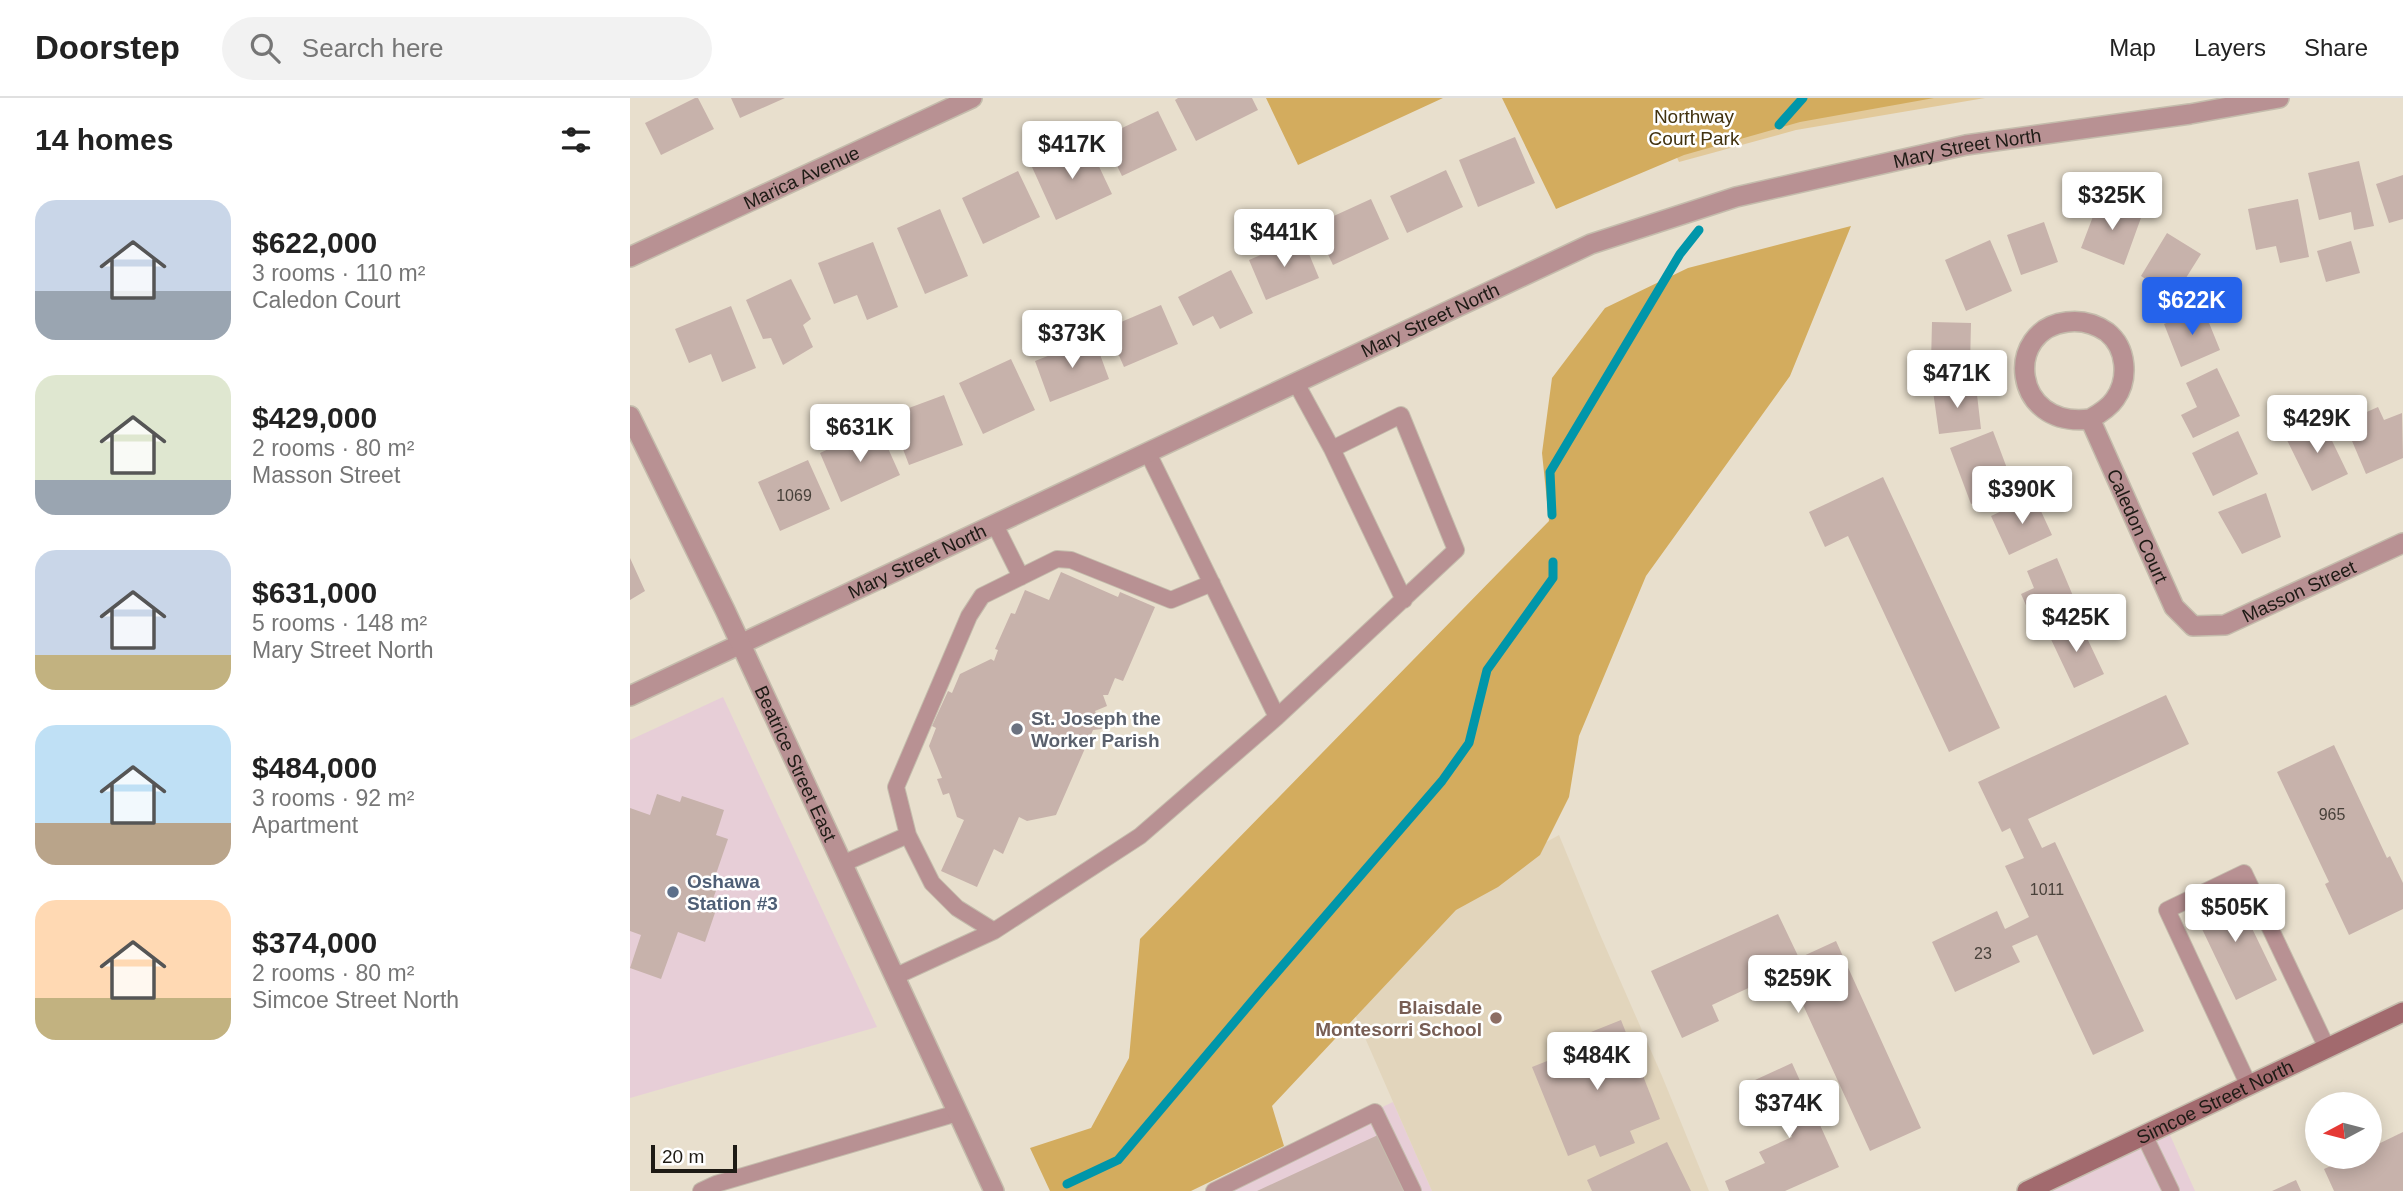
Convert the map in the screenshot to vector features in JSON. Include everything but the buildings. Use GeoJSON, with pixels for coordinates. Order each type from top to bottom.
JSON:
{"type":"FeatureCollection","features":[{"type":"Feature","properties":{"kind":"main road","name":"Simcoe Street North"},"geometry":{"type":"LineString","coordinates":[[2027,1191],[2403,1012]]}},
{"type":"Feature","properties":{"kind":"street","name":"Marica Avenue"},"geometry":{"type":"LineString","coordinates":[[630,257],[972,98]]}},
{"type":"Feature","properties":{"kind":"street","name":"Mary Street North"},"geometry":{"type":"LineString","coordinates":[[630,696],[1591,244],[1736,197],[1966,145],[2190,114],[2279,98]]}},
{"type":"Feature","properties":{"kind":"street"},"geometry":{"type":"LineString","coordinates":[[2078,320],[2095,324],[2110,334],[2124,359],[2123,386],[2114,401],[2091,419],[2066,420],[2050,414],[2036,403],[2027,388],[2025,360],[2032,344],[2043,331],[2059,323],[2078,320]]}},
{"type":"Feature","properties":{"kind":"street","name":"Beatrice Street East"},"geometry":{"type":"LineString","coordinates":[[630,416],[740,644],[994,1191]]}},
{"type":"Feature","properties":{"kind":"street","name":"Caledon Court"},"geometry":{"type":"LineString","coordinates":[[2091,419],[2174,607],[2193,626]]}},
{"type":"Feature","properties":{"kind":"street","name":"Masson Street"},"geometry":{"type":"LineString","coordinates":[[2193,626],[2225,625],[2403,543]]}},
{"type":"Feature","properties":{"kind":"lane"},"geometry":{"type":"LineString","coordinates":[[1296,383],[1332,449],[1404,600]]}},
{"type":"Feature","properties":{"kind":"lane"},"geometry":{"type":"LineString","coordinates":[[894,977],[994,931],[1140,836],[1277,717],[1456,550],[1401,415],[1332,449]]}},
{"type":"Feature","properties":{"kind":"lane"},"geometry":{"type":"LineString","coordinates":[[1148,453],[1277,717]]}},
{"type":"Feature","properties":{"kind":"lane"},"geometry":{"type":"LineString","coordinates":[[995,525],[1021,577]]}},
{"type":"Feature","properties":{"kind":"lane"},"geometry":{"type":"LineString","coordinates":[[994,931],[957,908],[932,883],[908,835],[896,787],[969,616],[982,596],[1057,559],[1071,560],[1171,600],[1212,583]]}},
{"type":"Feature","properties":{"kind":"lane"},"geometry":{"type":"LineString","coordinates":[[842,864],[908,835]]}},
{"type":"Feature","properties":{"kind":"lane"},"geometry":{"type":"LineString","coordinates":[[2249,1086],[2167,910],[2244,873],[2327,1048]]}},
{"type":"Feature","properties":{"kind":"lane"},"geometry":{"type":"LineString","coordinates":[[1214,1191],[1375,1112],[1413,1191]]}},
{"type":"Feature","properties":{"kind":"lane"},"geometry":{"type":"LineString","coordinates":[[701,1191],[716,1184],[957,1113]]}},
{"type":"Feature","properties":{"kind":"lane"},"geometry":{"type":"LineString","coordinates":[[2145,1137],[2171,1191]]}},
{"type":"Feature","properties":{"kind":"shaded area"},"geometry":{"type":"Polygon","coordinates":[[[723,697],[877,1027],[630,1098],[630,740],[723,697]]]}},
{"type":"Feature","properties":{"kind":"shaded area","name":"Blaisdale Montesorri School"},"geometry":{"type":"Polygon","coordinates":[[[1559,835],[1709,1191],[1432,1191],[1331,960],[1559,835]]]}},
{"type":"Feature","properties":{"kind":"shaded area"},"geometry":{"type":"Polygon","coordinates":[[[1393,1102],[1432,1191],[1205,1191],[1393,1102]]]}},
{"type":"Feature","properties":{"kind":"shaded area"},"geometry":{"type":"Polygon","coordinates":[[[2166,1126],[2195,1191],[2031,1191],[2166,1126]]]}},
{"type":"Feature","properties":{"kind":"green space"},"geometry":{"type":"Polygon","coordinates":[[[1266,98],[1443,98],[1298,165],[1266,98]]]}},
{"type":"Feature","properties":{"kind":"green space"},"geometry":{"type":"Polygon","coordinates":[[[1502,98],[1934,98],[1800,122],[1684,155],[1556,209],[1502,98]]]}},
{"type":"Feature","properties":{"kind":"green space","name":"Northway Court Park"},"geometry":{"type":"Polygon","coordinates":[[[1650,98],[1985,98],[1796,130],[1679,162],[1650,98]]]}},
{"type":"Feature","properties":{"kind":"green space"},"geometry":{"type":"Polygon","coordinates":[[[1851,226],[1790,376],[1646,576],[1579,736],[1569,797],[1540,855],[1498,887],[1456,910],[1272,1106],[1284,1146],[1191,1191],[1050,1191],[1030,1148],[1091,1128],[1129,1058],[1140,939],[1549,521],[1542,453],[1552,378],[1605,308],[1688,268],[1851,226]]]}},
{"type":"Feature","properties":{"kind":"waterway"},"geometry":{"type":"LineString","coordinates":[[1779,125],[1803,98]]}},
{"type":"Feature","properties":{"kind":"waterway"},"geometry":{"type":"LineString","coordinates":[[1552,515],[1550,472],[1680,254],[1699,230]]}},
{"type":"Feature","properties":{"kind":"waterway"},"geometry":{"type":"LineString","coordinates":[[1067,1184],[1118,1160],[1442,781],[1469,743],[1487,670],[1553,578],[1553,562]]}},
{"type":"Feature","properties":{"kind":"place","name":"St. Joseph the Worker Parish"},"geometry":{"type":"Point","coordinates":[1017,729]}},
{"type":"Feature","properties":{"kind":"place","name":"Oshawa Station #3"},"geometry":{"type":"Point","coordinates":[673,892]}},
{"type":"Feature","properties":{"kind":"place","name":"Blaisdale Montesorri School"},"geometry":{"type":"Point","coordinates":[1496,1018]}}]}
